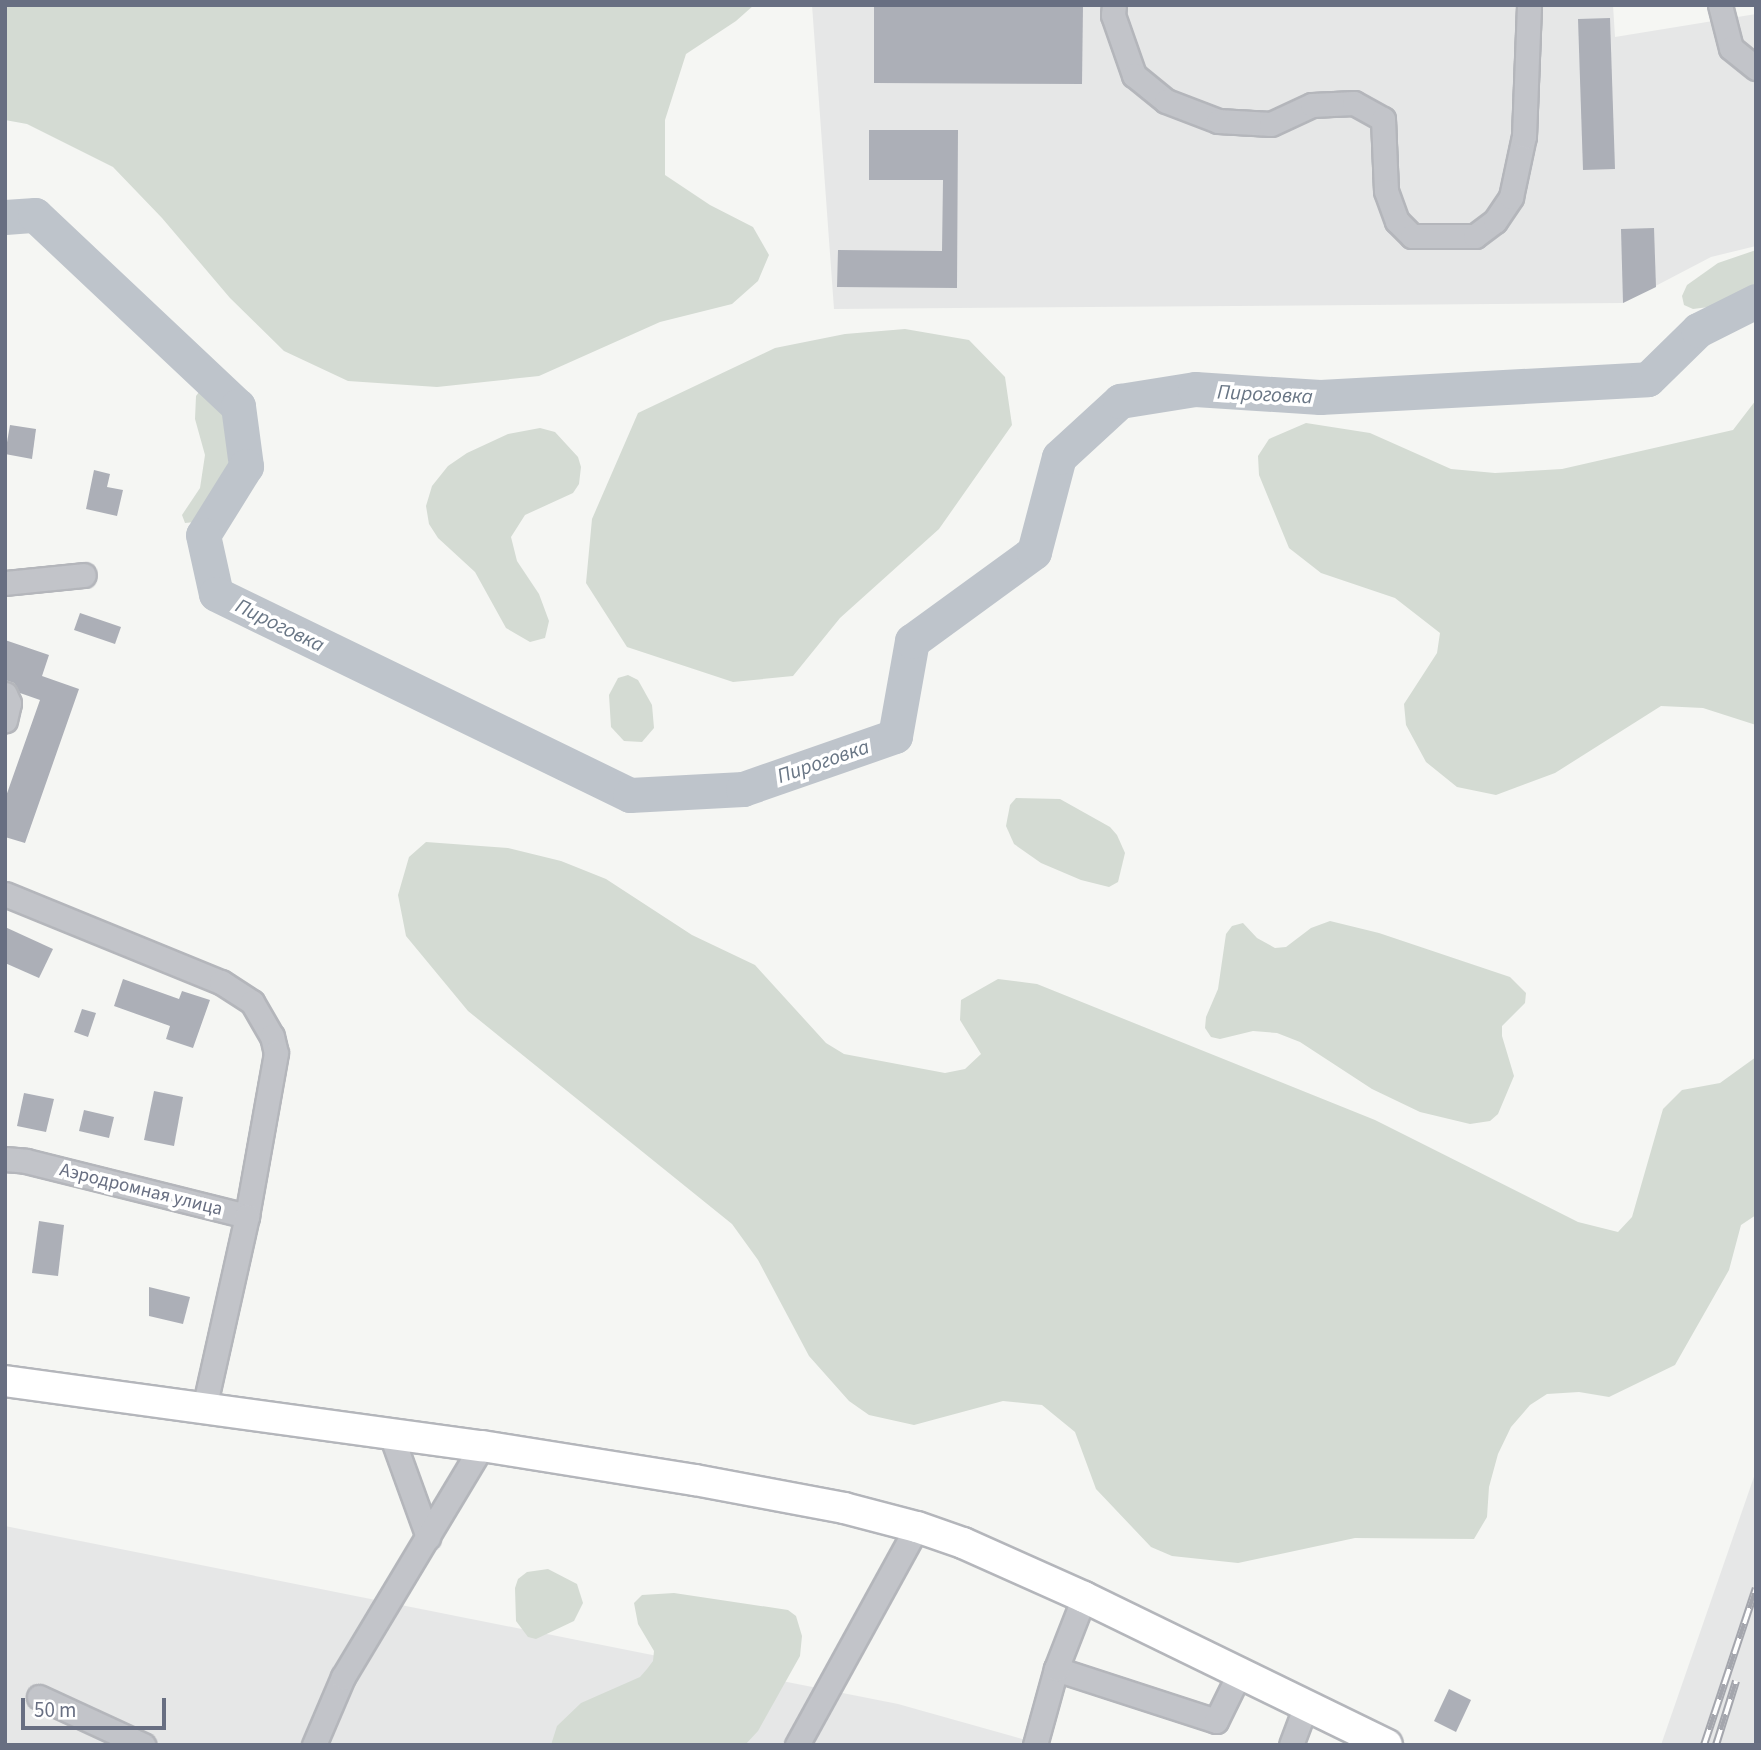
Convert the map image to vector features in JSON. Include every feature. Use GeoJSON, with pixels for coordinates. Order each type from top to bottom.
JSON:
{"type":"FeatureCollection","features":[{"type":"Feature","properties":{"kind":"main road"},"geometry":{"type":"LineString","coordinates":[[5,1381],[390,1432],[695,1480],[844,1508],[917,1527],[963,1543],[1084,1597],[1387,1745]]}},
{"type":"Feature","properties":{"kind":"street"},"geometry":{"type":"LineString","coordinates":[[1114,5],[1112,15],[1134,75],[1166,101],[1217,121],[1271,124],[1312,106],[1354,103],[1383,119],[1386,191],[1397,221],[1412,236],[1475,236],[1495,221],[1511,197],[1524,136],[1529,5]]}},
{"type":"Feature","properties":{"kind":"street"},"geometry":{"type":"LineString","coordinates":[[1720,5],[1731,48],[1756,68]]}},
{"type":"Feature","properties":{"kind":"street"},"geometry":{"type":"LineString","coordinates":[[5,583],[84,575]]}},
{"type":"Feature","properties":{"kind":"street"},"geometry":{"type":"LineString","coordinates":[[5,694],[9,703],[5,721]]}},
{"type":"Feature","properties":{"kind":"street"},"geometry":{"type":"LineString","coordinates":[[5,894],[221,982],[252,1002],[268,1027],[276,1053],[247,1216]]}},
{"type":"Feature","properties":{"kind":"street","name":"Аэродромная улица"},"geometry":{"type":"LineString","coordinates":[[5,1159],[26,1161],[247,1216],[204,1409]]}},
{"type":"Feature","properties":{"kind":"street"},"geometry":{"type":"LineString","coordinates":[[390,1432],[428,1537]]}},
{"type":"Feature","properties":{"kind":"street"},"geometry":{"type":"LineString","coordinates":[[314,1745],[344,1677],[482,1446]]}},
{"type":"Feature","properties":{"kind":"street"},"geometry":{"type":"LineString","coordinates":[[796,1745],[917,1527]]}},
{"type":"Feature","properties":{"kind":"street"},"geometry":{"type":"LineString","coordinates":[[1035,1745],[1056,1669],[1084,1597]]}},
{"type":"Feature","properties":{"kind":"street"},"geometry":{"type":"LineString","coordinates":[[1056,1669],[1216,1721],[1239,1674]]}},
{"type":"Feature","properties":{"kind":"street"},"geometry":{"type":"LineString","coordinates":[[39,1697],[143,1745]]}},
{"type":"Feature","properties":{"kind":"street"},"geometry":{"type":"LineString","coordinates":[[1291,1745],[1306,1706]]}},
{"type":"Feature","properties":{"kind":"shaded area"},"geometry":{"type":"Polygon","coordinates":[[[5,5],[754,5],[736,21],[686,54],[665,120],[665,175],[710,205],[753,227],[769,255],[758,281],[732,304],[660,322],[539,376],[437,387],[348,381],[284,351],[230,298],[162,218],[113,167],[27,124],[5,120],[5,5]]]}},
{"type":"Feature","properties":{"kind":"shaded area"},"geometry":{"type":"Polygon","coordinates":[[[812,5],[1613,5],[1615,37],[1756,14],[1756,246],[1711,257],[1623,303],[834,309],[812,5]]]}},
{"type":"Feature","properties":{"kind":"shaded area"},"geometry":{"type":"Polygon","coordinates":[[[1756,250],[1756,285],[1709,307],[1693,309],[1684,305],[1682,296],[1687,285],[1718,263],[1756,250]]]}},
{"type":"Feature","properties":{"kind":"shaded area"},"geometry":{"type":"Polygon","coordinates":[[[905,329],[969,340],[1005,377],[1012,425],[939,529],[840,618],[793,676],[733,682],[627,647],[586,583],[592,519],[638,413],[775,348],[845,334],[905,329]]]}},
{"type":"Feature","properties":{"kind":"shaded area"},"geometry":{"type":"Polygon","coordinates":[[[202,388],[218,401],[232,432],[227,475],[213,505],[195,522],[185,523],[182,515],[200,488],[205,455],[195,419],[196,396],[202,388]]]}},
{"type":"Feature","properties":{"kind":"shaded area"},"geometry":{"type":"Polygon","coordinates":[[[1756,400],[1756,725],[1703,708],[1661,706],[1555,773],[1496,795],[1457,787],[1426,762],[1406,725],[1404,704],[1437,653],[1440,633],[1395,598],[1321,573],[1289,548],[1259,475],[1258,456],[1269,439],[1306,423],[1370,433],[1451,469],[1495,473],[1562,469],[1733,430],[1756,400]]]}},
{"type":"Feature","properties":{"kind":"shaded area"},"geometry":{"type":"Polygon","coordinates":[[[540,428],[555,432],[578,457],[581,467],[579,484],[573,493],[525,515],[511,537],[517,561],[539,594],[549,621],[545,638],[530,642],[506,628],[475,572],[438,538],[429,524],[426,506],[432,486],[448,466],[467,453],[508,434],[540,428]]]}},
{"type":"Feature","properties":{"kind":"shaded area"},"geometry":{"type":"Polygon","coordinates":[[[628,675],[638,680],[652,705],[654,728],[642,742],[624,741],[611,727],[609,695],[618,678],[628,675]]]}},
{"type":"Feature","properties":{"kind":"shaded area"},"geometry":{"type":"Polygon","coordinates":[[[1016,798],[1060,799],[1110,827],[1125,853],[1118,882],[1109,887],[1081,880],[1041,863],[1014,844],[1006,826],[1010,805],[1016,798]]]}},
{"type":"Feature","properties":{"kind":"shaded area"},"geometry":{"type":"Polygon","coordinates":[[[426,842],[508,848],[561,861],[606,879],[692,935],[755,965],[826,1043],[844,1054],[945,1073],[965,1069],[981,1054],[960,1020],[961,1000],[998,979],[1037,984],[1375,1120],[1578,1222],[1618,1232],[1632,1217],[1663,1109],[1682,1090],[1720,1083],[1756,1057],[1756,1215],[1741,1225],[1729,1270],[1675,1365],[1609,1397],[1579,1392],[1547,1394],[1530,1405],[1511,1427],[1498,1454],[1489,1487],[1487,1517],[1474,1539],[1355,1538],[1238,1563],[1172,1556],[1151,1547],[1096,1489],[1075,1432],[1042,1405],[1003,1401],[914,1425],[869,1415],[849,1401],[809,1356],[758,1260],[732,1224],[468,1011],[406,936],[398,895],[409,857],[426,842]]]}},
{"type":"Feature","properties":{"kind":"shaded area"},"geometry":{"type":"Polygon","coordinates":[[[1330,921],[1379,933],[1510,977],[1526,993],[1525,1003],[1502,1026],[1502,1036],[1514,1076],[1498,1114],[1490,1121],[1470,1124],[1420,1112],[1372,1089],[1300,1042],[1277,1033],[1253,1031],[1220,1039],[1211,1037],[1205,1028],[1206,1017],[1218,989],[1226,934],[1232,926],[1243,923],[1257,938],[1275,948],[1286,947],[1311,928],[1330,921]]]}},
{"type":"Feature","properties":{"kind":"shaded area"},"geometry":{"type":"Polygon","coordinates":[[[1756,1471],[1756,1745],[1661,1745],[1756,1471]]]}},
{"type":"Feature","properties":{"kind":"shaded area"},"geometry":{"type":"Polygon","coordinates":[[[5,1526],[898,1704],[1044,1745],[5,1745],[5,1526]]]}},
{"type":"Feature","properties":{"kind":"shaded area"},"geometry":{"type":"Polygon","coordinates":[[[548,1569],[577,1584],[583,1603],[574,1621],[536,1639],[528,1637],[516,1621],[515,1588],[518,1579],[527,1572],[548,1569]]]}},
{"type":"Feature","properties":{"kind":"shaded area"},"geometry":{"type":"Polygon","coordinates":[[[674,1593],[788,1610],[796,1616],[802,1636],[800,1656],[758,1731],[745,1745],[551,1745],[557,1726],[581,1703],[640,1677],[647,1669],[653,1661],[654,1651],[638,1624],[634,1603],[642,1595],[674,1593]]]}},
{"type":"Feature","properties":{"kind":"building"},"geometry":{"type":"Polygon","coordinates":[[[874,5],[1083,5],[1082,84],[874,83],[874,5]]]}},
{"type":"Feature","properties":{"kind":"building"},"geometry":{"type":"Polygon","coordinates":[[[1610,18],[1615,169],[1583,170],[1578,19],[1610,18]]]}},
{"type":"Feature","properties":{"kind":"building"},"geometry":{"type":"Polygon","coordinates":[[[869,130],[958,130],[957,288],[837,287],[838,250],[942,251],[943,180],[869,180],[869,130]]]}},
{"type":"Feature","properties":{"kind":"building"},"geometry":{"type":"Polygon","coordinates":[[[1654,228],[1656,287],[1623,303],[1621,229],[1654,228]]]}},
{"type":"Feature","properties":{"kind":"building"},"geometry":{"type":"Polygon","coordinates":[[[10,425],[36,429],[32,459],[5,454],[10,425]]]}},
{"type":"Feature","properties":{"kind":"building"},"geometry":{"type":"Polygon","coordinates":[[[94,470],[110,474],[107,487],[123,490],[117,516],[86,509],[94,470]]]}},
{"type":"Feature","properties":{"kind":"building"},"geometry":{"type":"Polygon","coordinates":[[[80,613],[121,627],[115,644],[74,630],[80,613]]]}},
{"type":"Feature","properties":{"kind":"building"},"geometry":{"type":"Polygon","coordinates":[[[5,640],[49,655],[42,676],[79,689],[25,843],[5,837],[5,799],[40,700],[20,693],[14,683],[5,680],[5,640]]]}},
{"type":"Feature","properties":{"kind":"building"},"geometry":{"type":"Polygon","coordinates":[[[5,927],[53,949],[39,978],[5,963],[5,927]]]}},
{"type":"Feature","properties":{"kind":"building"},"geometry":{"type":"Polygon","coordinates":[[[123,979],[179,999],[182,991],[210,1000],[193,1048],[166,1039],[170,1026],[114,1006],[123,979]]]}},
{"type":"Feature","properties":{"kind":"building"},"geometry":{"type":"Polygon","coordinates":[[[82,1009],[96,1013],[88,1037],[74,1032],[82,1009]]]}},
{"type":"Feature","properties":{"kind":"building"},"geometry":{"type":"Polygon","coordinates":[[[154,1091],[183,1097],[174,1146],[144,1140],[154,1091]]]}},
{"type":"Feature","properties":{"kind":"building"},"geometry":{"type":"Polygon","coordinates":[[[24,1093],[54,1099],[46,1132],[17,1126],[24,1093]]]}},
{"type":"Feature","properties":{"kind":"building"},"geometry":{"type":"Polygon","coordinates":[[[84,1110],[114,1117],[109,1138],[79,1131],[84,1110]]]}},
{"type":"Feature","properties":{"kind":"building"},"geometry":{"type":"Polygon","coordinates":[[[39,1221],[64,1225],[58,1276],[32,1273],[39,1221]]]}},
{"type":"Feature","properties":{"kind":"building"},"geometry":{"type":"Polygon","coordinates":[[[149,1287],[190,1297],[183,1324],[149,1316],[149,1287]]]}},
{"type":"Feature","properties":{"kind":"building"},"geometry":{"type":"Polygon","coordinates":[[[1449,1689],[1471,1700],[1456,1732],[1434,1721],[1449,1689]]]}},
{"type":"Feature","properties":{"kind":"waterway","name":"Пироговка"},"geometry":{"type":"LineString","coordinates":[[5,217],[35,215],[238,406],[246,466],[203,535],[216,594],[630,795],[743,789],[895,736],[912,641],[1034,552],[1059,457],[1120,401],[1195,389],[1320,397],[1648,379],[1698,330],[1756,301]]}},
{"type":"Feature","properties":{"kind":"railway"},"geometry":{"type":"LineString","coordinates":[[1704,1745],[1756,1588]]}},
{"type":"Feature","properties":{"kind":"railway"},"geometry":{"type":"LineString","coordinates":[[1716,1745],[1736,1681]]}}]}
